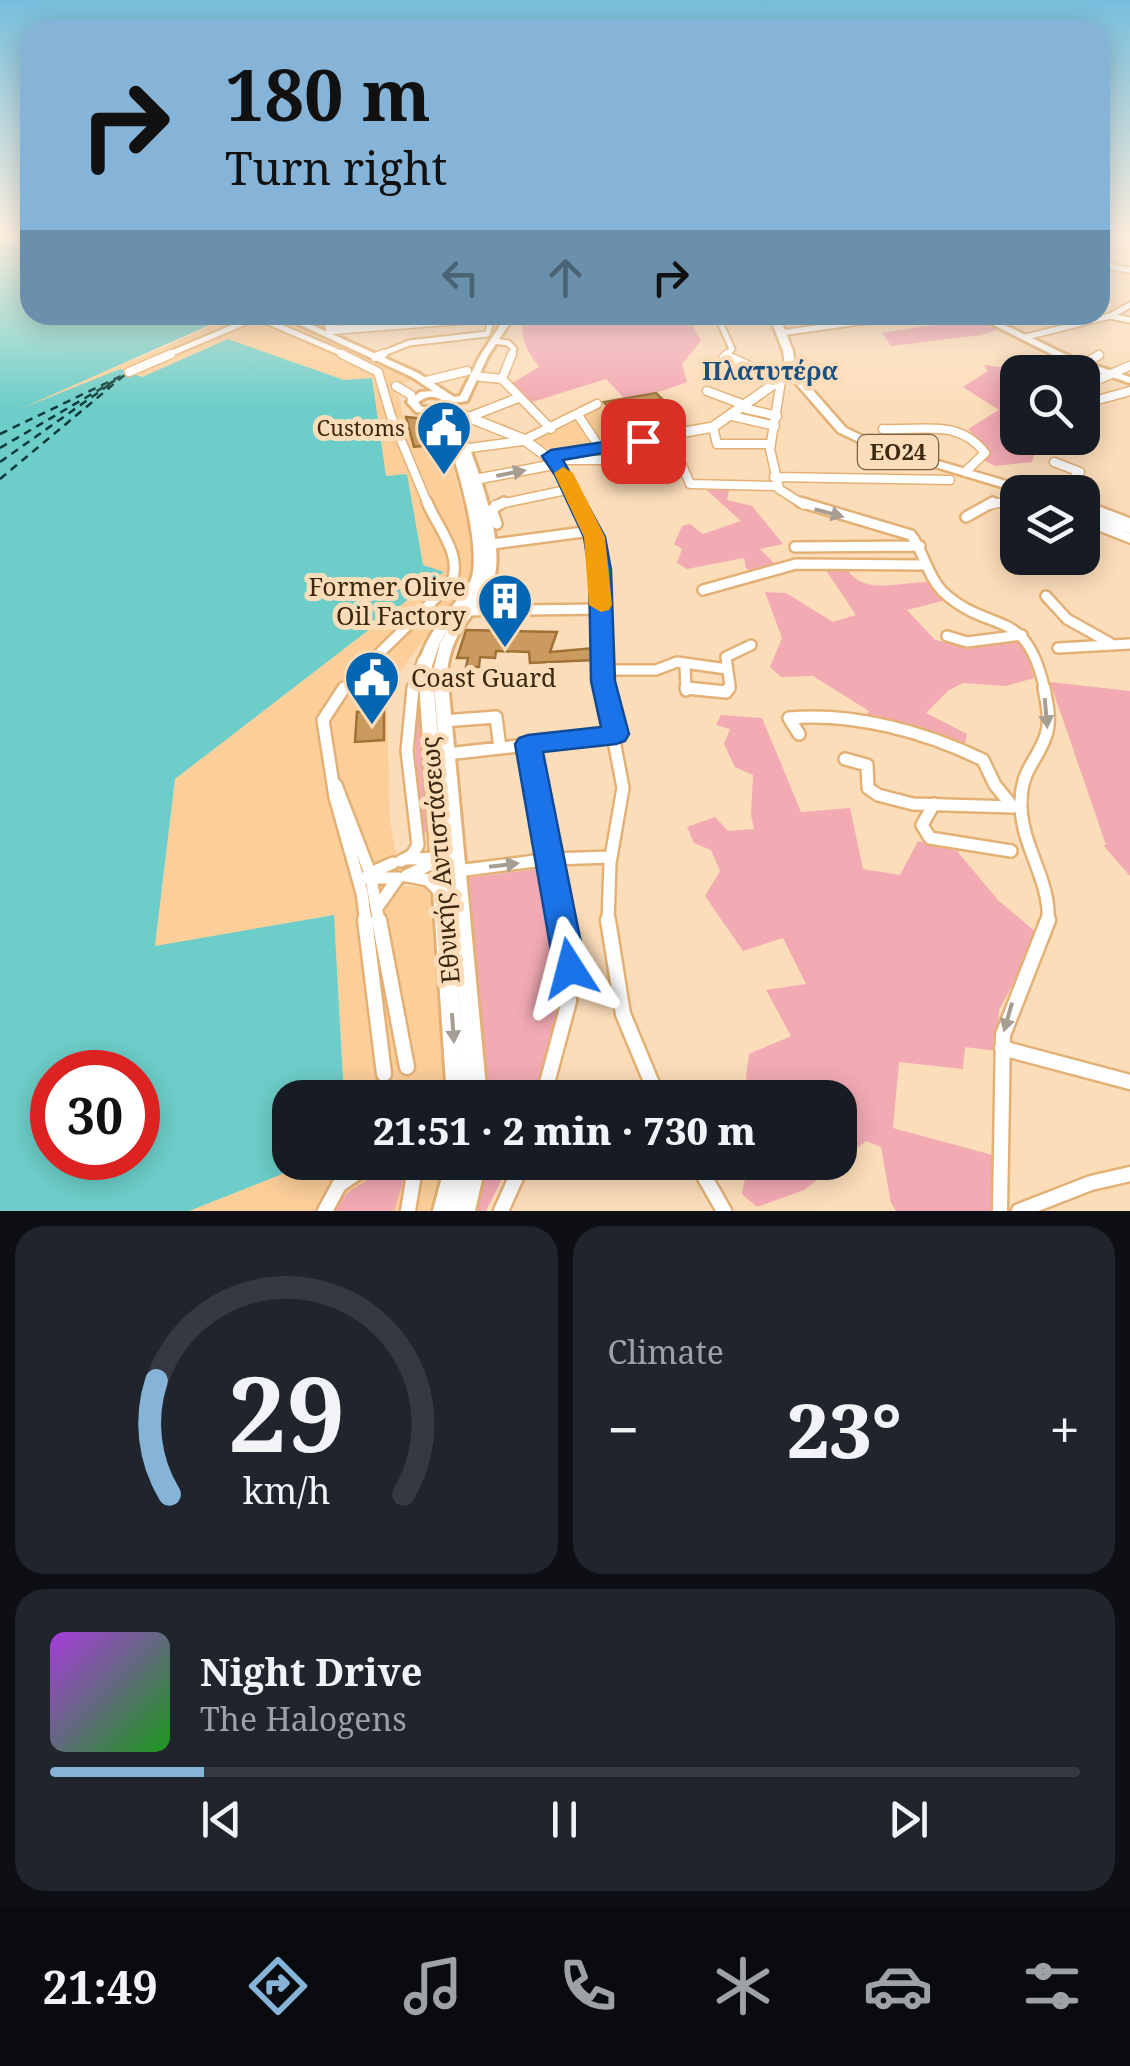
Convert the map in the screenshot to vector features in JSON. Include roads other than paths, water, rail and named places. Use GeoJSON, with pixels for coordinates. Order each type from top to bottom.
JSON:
{"type":"FeatureCollection","features":[{"type":"Feature","properties":{"kind":"main road"},"geometry":{"type":"LineString","coordinates":[[312,325],[375,356],[422,391],[448,403]]}},
{"type":"Feature","properties":{"kind":"main road"},"geometry":{"type":"LineString","coordinates":[[326,330],[332,325]]}},
{"type":"Feature","properties":{"kind":"main road"},"geometry":{"type":"LineString","coordinates":[[422,391],[417,409],[432,411],[464,399],[470,374],[504,325]]}},
{"type":"Feature","properties":{"kind":"main road","name":"ΕΟ24"},"geometry":{"type":"LineString","coordinates":[[778,325],[788,378],[849,434],[1000,483]]}},
{"type":"Feature","properties":{"kind":"main road"},"geometry":{"type":"LineString","coordinates":[[1000,325],[1063,355]]}},
{"type":"Feature","properties":{"kind":"main road"},"geometry":{"type":"LineString","coordinates":[[1100,370],[1130,380]]}},
{"type":"Feature","properties":{"kind":"main road","name":"Εθνικής Αντιστάσεως"},"geometry":{"type":"LineString","coordinates":[[448,403],[459,450]]}},
{"type":"Feature","properties":{"kind":"main road","name":"Εθνικής Αντιστάσεως"},"geometry":{"type":"LineString","coordinates":[[432,411],[444,417],[482,511],[484,545],[478,578],[442,648],[452,861],[475,1080]]}},
{"type":"Feature","properties":{"kind":"main road"},"geometry":{"type":"LineString","coordinates":[[1100,517],[1130,526]]}},
{"type":"Feature","properties":{"kind":"main road","name":"Εθνικής Αντιστάσεως"},"geometry":{"type":"LineString","coordinates":[[456,1080],[444,896],[452,861],[432,768],[425,679],[427,654],[465,606]]}},
{"type":"Feature","properties":{"kind":"main road"},"geometry":{"type":"LineString","coordinates":[[444,1211],[452,1180]]}},
{"type":"Feature","properties":{"kind":"main road"},"geometry":{"type":"LineString","coordinates":[[464,1211],[472,1180]]}},
{"type":"Feature","properties":{"kind":"street"},"geometry":{"type":"LineString","coordinates":[[1110,316],[1130,306]]}},
{"type":"Feature","properties":{"kind":"street"},"geometry":{"type":"LineString","coordinates":[[1110,316],[1130,320]]}},
{"type":"Feature","properties":{"kind":"street"},"geometry":{"type":"LineString","coordinates":[[128,372],[240,325]]}},
{"type":"Feature","properties":{"kind":"street"},"geometry":{"type":"LineString","coordinates":[[277,325],[373,367],[380,376],[391,416],[457,567],[451,583],[328,708],[322,735],[334,782],[378,908],[407,1067]]}},
{"type":"Feature","properties":{"kind":"street"},"geometry":{"type":"LineString","coordinates":[[326,330],[367,325]]}},
{"type":"Feature","properties":{"kind":"street"},"geometry":{"type":"LineString","coordinates":[[375,356],[409,343],[487,334],[490,325]]}},
{"type":"Feature","properties":{"kind":"street"},"geometry":{"type":"LineString","coordinates":[[712,370],[727,356],[731,342],[722,325]]}},
{"type":"Feature","properties":{"kind":"street"},"geometry":{"type":"LineString","coordinates":[[781,333],[846,325]]}},
{"type":"Feature","properties":{"kind":"street"},"geometry":{"type":"LineString","coordinates":[[1026,337],[1074,325]]}},
{"type":"Feature","properties":{"kind":"street"},"geometry":{"type":"LineString","coordinates":[[494,341],[508,343],[514,350],[502,379]]}},
{"type":"Feature","properties":{"kind":"street"},"geometry":{"type":"LineString","coordinates":[[727,356],[788,378]]}},
{"type":"Feature","properties":{"kind":"street"},"geometry":{"type":"LineString","coordinates":[[1100,377],[1129,366]]}},
{"type":"Feature","properties":{"kind":"street"},"geometry":{"type":"LineString","coordinates":[[380,376],[408,393],[470,374],[502,379],[551,430]]}},
{"type":"Feature","properties":{"kind":"street"},"geometry":{"type":"LineString","coordinates":[[554,460],[614,460],[647,445],[714,427],[788,378]]}},
{"type":"Feature","properties":{"kind":"street"},"geometry":{"type":"LineString","coordinates":[[788,378],[771,444],[775,482],[800,504],[904,532],[920,546],[931,579],[950,597],[1022,635],[1034,655],[1049,720],[1047,732],[1024,773],[1017,807]]}},
{"type":"Feature","properties":{"kind":"street"},"geometry":{"type":"LineString","coordinates":[[707,391],[776,421]]}},
{"type":"Feature","properties":{"kind":"street"},"geometry":{"type":"LineString","coordinates":[[1100,400],[1130,392]]}},
{"type":"Feature","properties":{"kind":"street"},"geometry":{"type":"LineString","coordinates":[[469,417],[518,398]]}},
{"type":"Feature","properties":{"kind":"street"},"geometry":{"type":"LineString","coordinates":[[448,403],[554,460],[591,532],[600,570],[602,670],[616,734],[623,807],[611,857],[610,959],[630,1040],[649,1080]]}},
{"type":"Feature","properties":{"kind":"street"},"geometry":{"type":"LineString","coordinates":[[459,450],[522,441],[597,404]]}},
{"type":"Feature","properties":{"kind":"street"},"geometry":{"type":"LineString","coordinates":[[578,415],[600,448]]}},
{"type":"Feature","properties":{"kind":"street"},"geometry":{"type":"LineString","coordinates":[[732,416],[776,421]]}},
{"type":"Feature","properties":{"kind":"street"},"geometry":{"type":"LineString","coordinates":[[884,429],[938,425],[975,440],[984,452],[965,472]]}},
{"type":"Feature","properties":{"kind":"street"},"geometry":{"type":"LineString","coordinates":[[714,427],[718,444],[771,444]]}},
{"type":"Feature","properties":{"kind":"street"},"geometry":{"type":"LineString","coordinates":[[470,480],[600,448],[647,445],[682,465],[690,484],[950,480]]}},
{"type":"Feature","properties":{"kind":"street"},"geometry":{"type":"LineString","coordinates":[[1054,462],[1080,472],[1077,475]]}},
{"type":"Feature","properties":{"kind":"street"},"geometry":{"type":"LineString","coordinates":[[497,524],[482,511],[499,503],[571,488]]}},
{"type":"Feature","properties":{"kind":"street"},"geometry":{"type":"LineString","coordinates":[[966,517],[1000,500]]}},
{"type":"Feature","properties":{"kind":"street"},"geometry":{"type":"LineString","coordinates":[[1100,522],[1130,538]]}},
{"type":"Feature","properties":{"kind":"street"},"geometry":{"type":"LineString","coordinates":[[484,545],[591,532]]}},
{"type":"Feature","properties":{"kind":"street"},"geometry":{"type":"LineString","coordinates":[[794,548],[813,544],[920,546]]}},
{"type":"Feature","properties":{"kind":"street"},"geometry":{"type":"LineString","coordinates":[[703,590],[796,564],[925,565]]}},
{"type":"Feature","properties":{"kind":"street"},"geometry":{"type":"LineString","coordinates":[[1046,596],[1067,619],[1110,643]]}},
{"type":"Feature","properties":{"kind":"street"},"geometry":{"type":"LineString","coordinates":[[465,606],[601,609]]}},
{"type":"Feature","properties":{"kind":"street"},"geometry":{"type":"LineString","coordinates":[[947,636],[966,642],[1022,635]]}},
{"type":"Feature","properties":{"kind":"street"},"geometry":{"type":"LineString","coordinates":[[1058,648],[1130,644]]}},
{"type":"Feature","properties":{"kind":"street"},"geometry":{"type":"LineString","coordinates":[[685,666],[684,687],[692,693],[729,690],[726,657],[751,645]]}},
{"type":"Feature","properties":{"kind":"street"},"geometry":{"type":"LineString","coordinates":[[400,861],[418,844],[410,712],[417,673],[427,654]]}},
{"type":"Feature","properties":{"kind":"street"},"geometry":{"type":"LineString","coordinates":[[602,670],[656,670],[677,662],[727,669]]}},
{"type":"Feature","properties":{"kind":"street"},"geometry":{"type":"LineString","coordinates":[[799,734],[789,718],[828,716],[961,750],[983,760],[995,785],[1017,807],[1047,895],[1049,916],[1035,961],[1008,1010],[1002,1048],[1000,1211]]}},
{"type":"Feature","properties":{"kind":"street"},"geometry":{"type":"LineString","coordinates":[[444,721],[496,718],[500,748]]}},
{"type":"Feature","properties":{"kind":"street"},"geometry":{"type":"LineString","coordinates":[[432,768],[446,754],[616,734]]}},
{"type":"Feature","properties":{"kind":"street"},"geometry":{"type":"LineString","coordinates":[[528,744],[568,951],[570,986],[548,1080]]}},
{"type":"Feature","properties":{"kind":"street"},"geometry":{"type":"LineString","coordinates":[[845,759],[867,765],[868,788],[874,796],[934,804],[1017,807]]}},
{"type":"Feature","properties":{"kind":"street"},"geometry":{"type":"LineString","coordinates":[[334,782],[365,856],[384,1074]]}},
{"type":"Feature","properties":{"kind":"street"},"geometry":{"type":"LineString","coordinates":[[934,804],[922,825],[930,838],[1011,852]]}},
{"type":"Feature","properties":{"kind":"street"},"geometry":{"type":"LineString","coordinates":[[365,856],[400,861]]}},
{"type":"Feature","properties":{"kind":"street"},"geometry":{"type":"LineString","coordinates":[[367,876],[400,861],[424,856],[452,861],[611,857]]}},
{"type":"Feature","properties":{"kind":"street"},"geometry":{"type":"LineString","coordinates":[[378,908],[388,886],[402,877],[452,861]]}},
{"type":"Feature","properties":{"kind":"street"},"geometry":{"type":"LineString","coordinates":[[367,876],[428,880],[444,896]]}},
{"type":"Feature","properties":{"kind":"street"},"geometry":{"type":"LineString","coordinates":[[1002,1048],[1130,1082]]}},
{"type":"Feature","properties":{"kind":"street"},"geometry":{"type":"LineString","coordinates":[[1018,1211],[1100,1180],[1130,1174]]}},
{"type":"Feature","properties":{"kind":"street"},"geometry":{"type":"LineString","coordinates":[[324,1211],[346,1180]]}},
{"type":"Feature","properties":{"kind":"street"},"geometry":{"type":"LineString","coordinates":[[408,1211],[413,1180]]}},
{"type":"Feature","properties":{"kind":"street"},"geometry":{"type":"LineString","coordinates":[[501,1211],[515,1180]]}},
{"type":"Feature","properties":{"kind":"street"},"geometry":{"type":"LineString","coordinates":[[706,1180],[724,1211]]}},
{"type":"Feature","properties":{"kind":"water"},"geometry":{"type":"Polygon","coordinates":[[[0,293],[20,293],[20,325],[209,325],[20,409],[120,369],[142,377],[228,339],[344,380],[372,378],[386,476],[407,474],[423,565],[444,572],[175,779],[155,946],[334,915],[343,1080],[272,1080],[272,1178],[189,1211],[0,1211],[0,293]]]}},
{"type":"Feature","properties":{"kind":"place","name":"Customs"},"geometry":{"type":"Point","coordinates":[444,477]}},
{"type":"Feature","properties":{"kind":"place","name":"Former Olive Oil Factory"},"geometry":{"type":"Point","coordinates":[505,650]}},
{"type":"Feature","properties":{"kind":"place","name":"Coast Guard"},"geometry":{"type":"Point","coordinates":[372,727]}},
{"type":"Feature","properties":{"kind":"district","name":"Πλατυτέρα"},"geometry":{"type":"Point","coordinates":[770,371]}}]}
